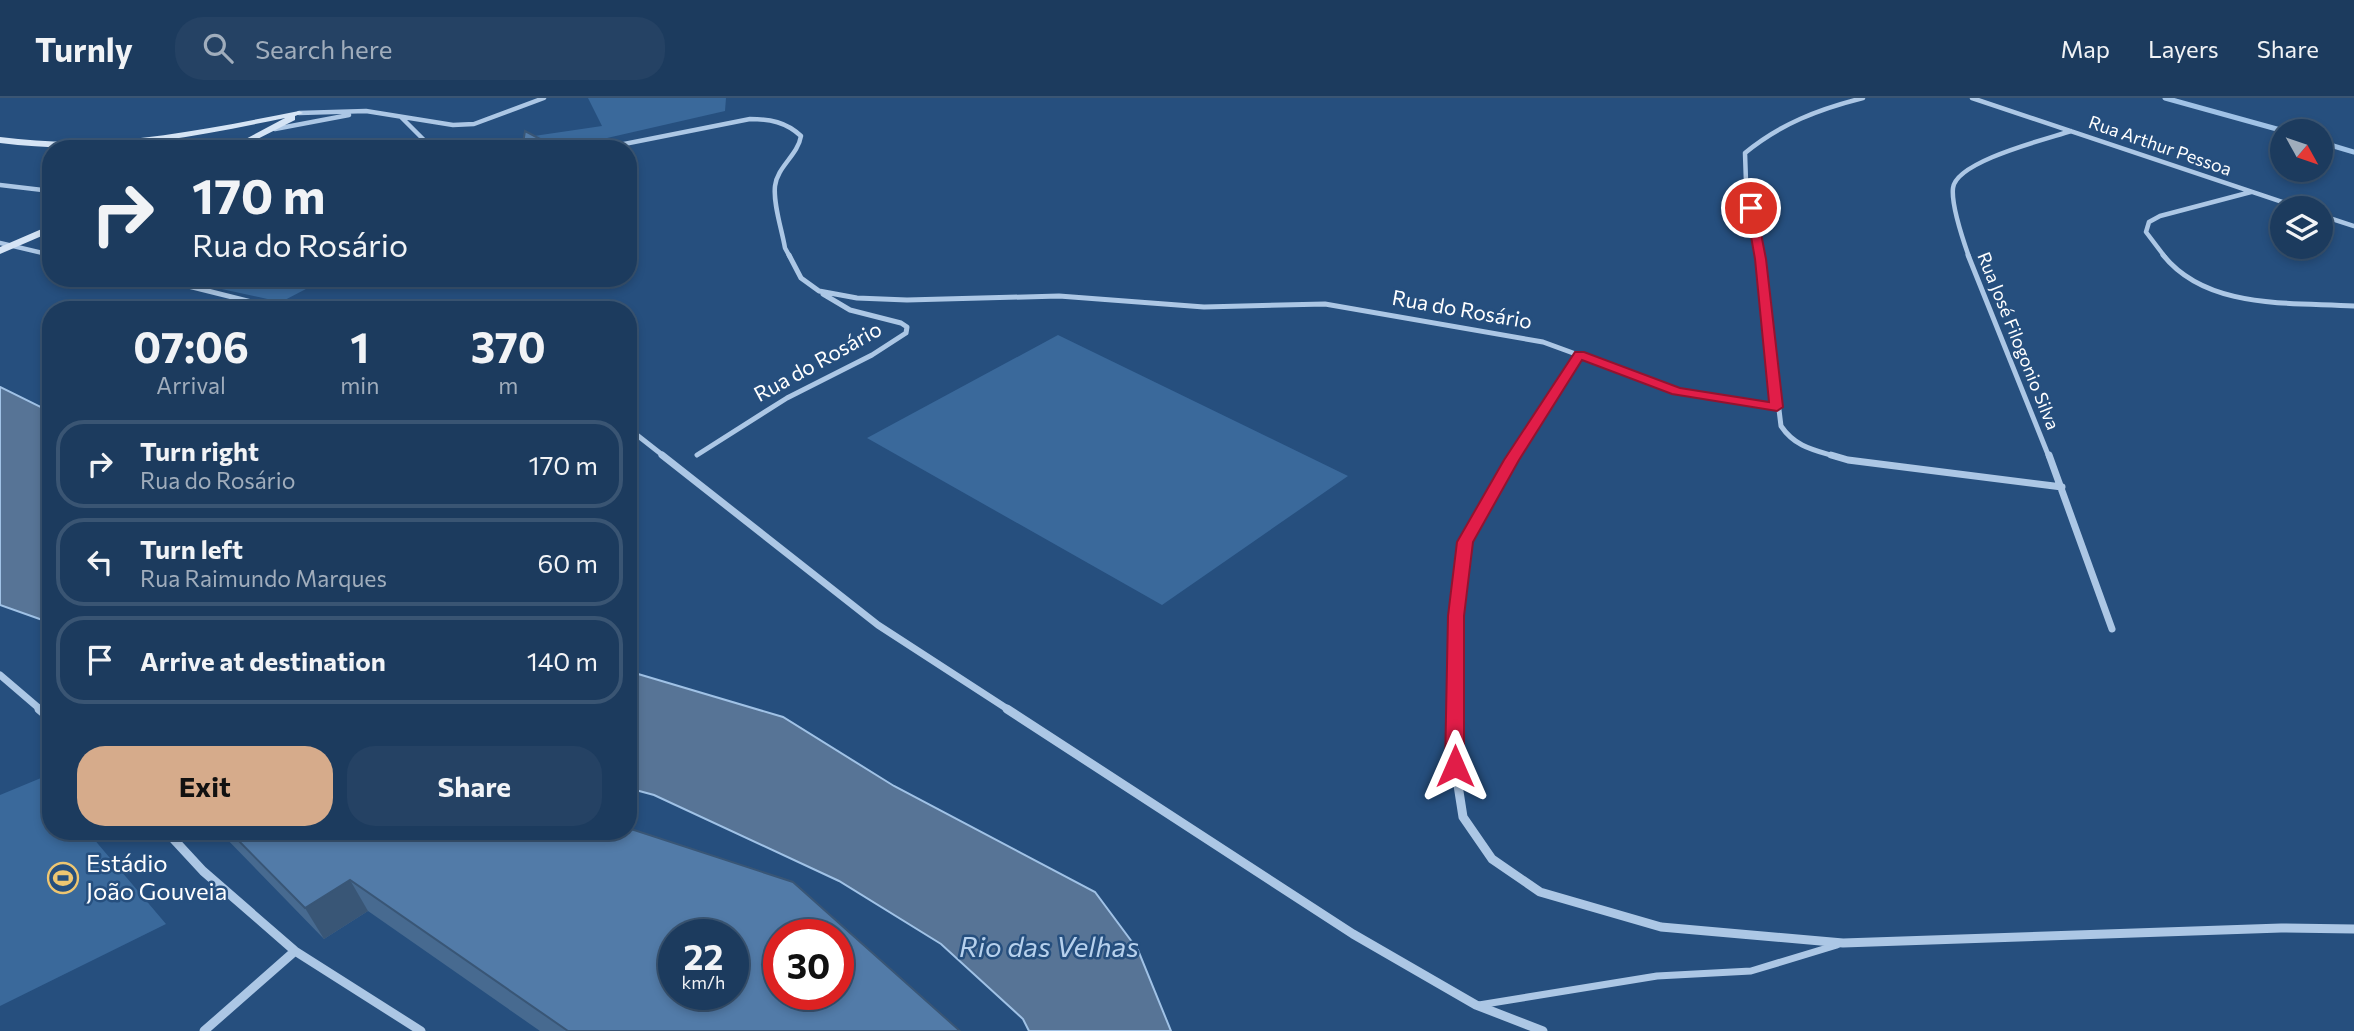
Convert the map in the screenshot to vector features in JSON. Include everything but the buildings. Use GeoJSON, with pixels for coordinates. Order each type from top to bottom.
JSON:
{"type":"FeatureCollection","features":[{"type":"Feature","properties":{"kind":"main road"},"geometry":{"type":"LineString","coordinates":[[251,140],[275,129],[299,113]]}},
{"type":"Feature","properties":{"kind":"main road"},"geometry":{"type":"LineString","coordinates":[[147,140],[299,113]]}},
{"type":"Feature","properties":{"kind":"main road"},"geometry":{"type":"LineString","coordinates":[[0,140],[42,144]]}},
{"type":"Feature","properties":{"kind":"main road"},"geometry":{"type":"LineString","coordinates":[[0,251],[42,232]]}},
{"type":"Feature","properties":{"kind":"street"},"geometry":{"type":"LineString","coordinates":[[299,113],[366,111],[453,125],[474,124],[544,98]]}},
{"type":"Feature","properties":{"kind":"street"},"geometry":{"type":"LineString","coordinates":[[1836,98],[1841,103]]}},
{"type":"Feature","properties":{"kind":"street"},"geometry":{"type":"LineString","coordinates":[[1863,98],[1808,112],[1786,122],[1766,134],[1745,153],[1746,182],[1761,259],[1781,426],[1788,437],[1800,446],[1848,460],[2062,487]]}},
{"type":"Feature","properties":{"kind":"street","name":"Rua Arthur Pessoa"},"geometry":{"type":"LineString","coordinates":[[1972,98],[2270,198]]}},
{"type":"Feature","properties":{"kind":"street"},"geometry":{"type":"LineString","coordinates":[[275,129],[366,111]]}},
{"type":"Feature","properties":{"kind":"street"},"geometry":{"type":"LineString","coordinates":[[400,116],[424,140]]}},
{"type":"Feature","properties":{"kind":"street","name":"Rua do Rosário"},"geometry":{"type":"LineString","coordinates":[[637,141],[750,119],[772,119],[791,125],[801,136],[799,148],[785,165],[775,185],[785,248],[801,278],[840,307],[901,323],[906,327],[906,332],[872,355],[787,398],[697,455]]}},
{"type":"Feature","properties":{"kind":"street","name":"Rua José Filogonio Silva"},"geometry":{"type":"LineString","coordinates":[[2071,131],[1978,163],[1959,175],[1953,188],[1962,236],[1982,295],[2062,487],[2112,629]]}},
{"type":"Feature","properties":{"kind":"street"},"geometry":{"type":"LineString","coordinates":[[0,185],[42,190]]}},
{"type":"Feature","properties":{"kind":"street"},"geometry":{"type":"LineString","coordinates":[[2251,192],[2160,216],[2149,222],[2146,232],[2188,280],[2203,287],[2242,296],[2354,306]]}},
{"type":"Feature","properties":{"kind":"street"},"geometry":{"type":"LineString","coordinates":[[2333,219],[2354,226]]}},
{"type":"Feature","properties":{"kind":"street"},"geometry":{"type":"LineString","coordinates":[[0,243],[42,253]]}},
{"type":"Feature","properties":{"kind":"street"},"geometry":{"type":"LineString","coordinates":[[192,287],[248,301]]}},
{"type":"Feature","properties":{"kind":"street","name":"Rua do Rosário"},"geometry":{"type":"LineString","coordinates":[[819,291],[858,298],[907,300],[1059,296],[1204,307],[1325,304],[1461,330],[1543,342],[1677,391],[1777,407]]}},
{"type":"Feature","properties":{"kind":"street"},"geometry":{"type":"LineString","coordinates":[[1579,354],[1511,460],[1465,542],[1456,616],[1455,752],[1462,817],[1492,859],[1540,892],[1661,927],[1843,943],[2254,929],[2354,929]]}},
{"type":"Feature","properties":{"kind":"street"},"geometry":{"type":"LineString","coordinates":[[637,435],[878,625],[1353,934],[1476,1005],[1543,1031]]}},
{"type":"Feature","properties":{"kind":"street"},"geometry":{"type":"LineString","coordinates":[[0,675],[42,711]]}},
{"type":"Feature","properties":{"kind":"street"},"geometry":{"type":"LineString","coordinates":[[174,840],[203,871],[295,951],[421,1031]]}},
{"type":"Feature","properties":{"kind":"street"},"geometry":{"type":"LineString","coordinates":[[204,1031],[295,951]]}},
{"type":"Feature","properties":{"kind":"lane"},"geometry":{"type":"LineString","coordinates":[[1476,1005],[1657,976],[1751,971],[1843,943]]}},
{"type":"Feature","properties":{"kind":"shaded area"},"geometry":{"type":"Polygon","coordinates":[[[588,98],[726,98],[725,111],[598,140],[536,140],[534,136],[602,126],[588,98]]]}},
{"type":"Feature","properties":{"kind":"shaded area"},"geometry":{"type":"Polygon","coordinates":[[[212,287],[310,287],[283,301],[212,287]]]}},
{"type":"Feature","properties":{"kind":"shaded area"},"geometry":{"type":"Polygon","coordinates":[[[1058,335],[1348,476],[1162,605],[867,438],[1058,335]]]}},
{"type":"Feature","properties":{"kind":"shaded area","name":"Estádio João Gouveia"},"geometry":{"type":"Polygon","coordinates":[[[41,778],[42,840],[95,840],[166,924],[0,1006],[0,795],[41,778]]]}},
{"type":"Feature","properties":{"kind":"water"},"geometry":{"type":"Polygon","coordinates":[[[0,387],[42,408],[42,620],[0,605],[0,387]]]}},
{"type":"Feature","properties":{"kind":"water","name":"Rio das Velhas"},"geometry":{"type":"Polygon","coordinates":[[[637,674],[783,717],[894,786],[1095,892],[1138,950],[1171,1031],[1029,1031],[1023,1019],[941,944],[839,881],[654,795],[637,790],[637,674]]]}},
{"type":"Feature","properties":{"kind":"waterway"},"geometry":{"type":"LineString","coordinates":[[2165,98],[2270,127]]}},
{"type":"Feature","properties":{"kind":"waterway"},"geometry":{"type":"LineString","coordinates":[[2333,146],[2354,152]]}},
{"type":"Feature","properties":{"kind":"place","name":"Estádio João Gouveia"},"geometry":{"type":"Point","coordinates":[63,878]}},
{"type":"Feature","properties":{"kind":"route"},"geometry":{"type":"LineString","coordinates":[[1455,766],[1456,616],[1465,542],[1511,460],[1579,354],[1677,391],[1707,398],[1777,407],[1761,259],[1751,208]]}}]}
